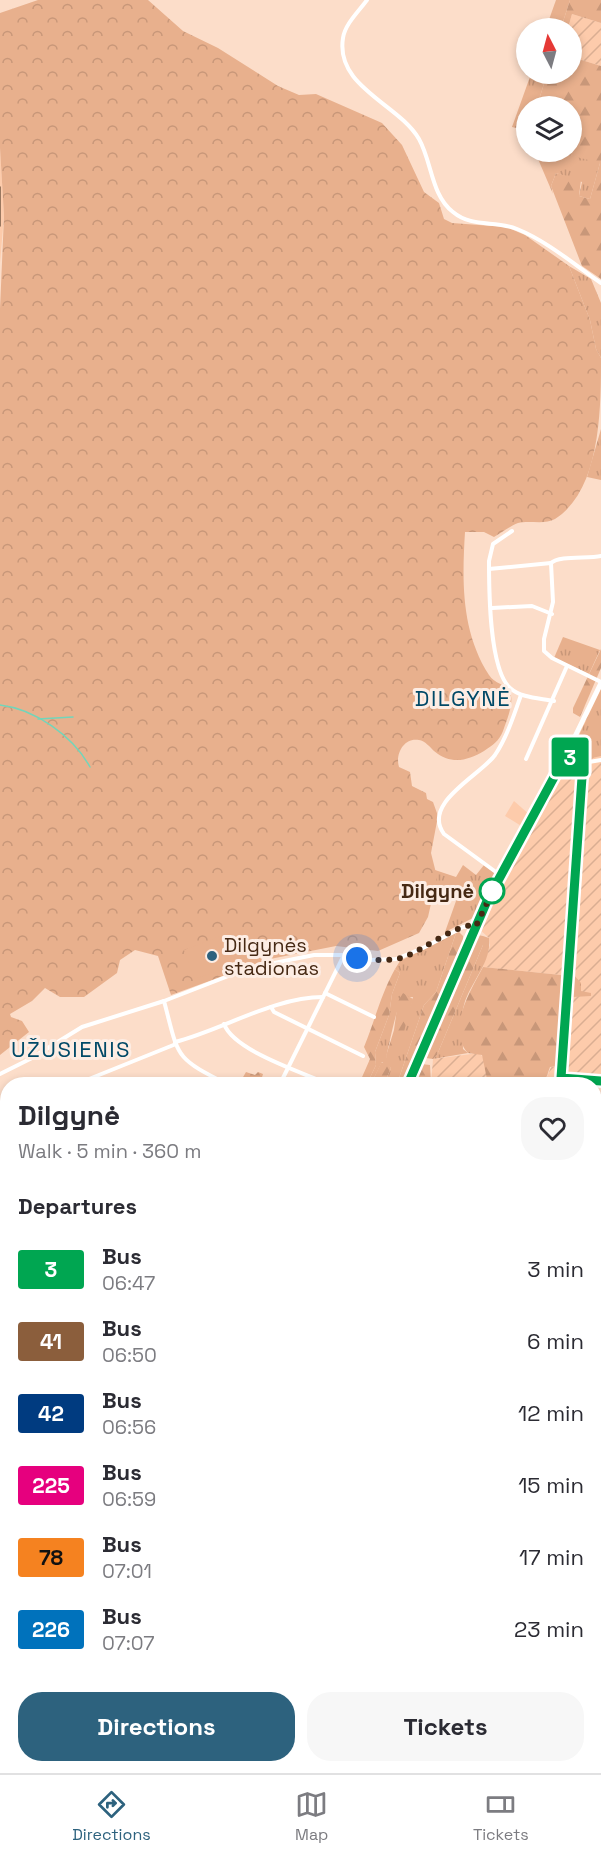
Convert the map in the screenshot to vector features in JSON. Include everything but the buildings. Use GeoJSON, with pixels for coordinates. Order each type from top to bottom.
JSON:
{"type":"FeatureCollection","features":[{"type":"Feature","properties":{"kind":"main road"},"geometry":{"type":"LineString","coordinates":[[411,1077],[500,875],[566,755],[601,683]]}},
{"type":"Feature","properties":{"kind":"street"},"geometry":{"type":"LineString","coordinates":[[367,0],[345,30],[344,58],[359,83],[400,118],[419,139],[443,203],[470,222],[508,226],[529,234],[601,284]]}},
{"type":"Feature","properties":{"kind":"street"},"geometry":{"type":"LineString","coordinates":[[512,531],[493,544],[489,569],[494,653],[499,672],[509,687],[520,695],[554,701]]}},
{"type":"Feature","properties":{"kind":"street"},"geometry":{"type":"LineString","coordinates":[[489,569],[550,563],[559,559],[585,560],[601,556]]}},
{"type":"Feature","properties":{"kind":"street"},"geometry":{"type":"LineString","coordinates":[[550,563],[552,614],[543,648],[546,654],[601,683]]}},
{"type":"Feature","properties":{"kind":"street"},"geometry":{"type":"LineString","coordinates":[[492,608],[532,606],[552,614]]}},
{"type":"Feature","properties":{"kind":"street"},"geometry":{"type":"LineString","coordinates":[[526,759],[554,701],[567,666]]}},
{"type":"Feature","properties":{"kind":"street"},"geometry":{"type":"LineString","coordinates":[[500,875],[442,832],[441,816],[453,791],[479,773],[496,753],[520,695]]}},
{"type":"Feature","properties":{"kind":"street"},"geometry":{"type":"LineString","coordinates":[[566,755],[583,763],[601,760]]}},
{"type":"Feature","properties":{"kind":"street"},"geometry":{"type":"LineString","coordinates":[[561,1077],[583,763]]}},
{"type":"Feature","properties":{"kind":"street"},"geometry":{"type":"LineString","coordinates":[[0,1074],[30,1059],[82,1027],[164,1001],[264,964],[306,955],[344,955],[380,961],[401,958],[463,927],[476,926]]}},
{"type":"Feature","properties":{"kind":"street"},"geometry":{"type":"LineString","coordinates":[[283,1077],[344,955]]}},
{"type":"Feature","properties":{"kind":"street"},"geometry":{"type":"LineString","coordinates":[[94,1077],[271,1007],[324,995],[374,1017]]}},
{"type":"Feature","properties":{"kind":"street"},"geometry":{"type":"LineString","coordinates":[[164,1001],[175,1043],[182,1058],[190,1065],[213,1077]]}},
{"type":"Feature","properties":{"kind":"street"},"geometry":{"type":"LineString","coordinates":[[271,1007],[274,1012],[363,1056]]}},
{"type":"Feature","properties":{"kind":"street"},"geometry":{"type":"LineString","coordinates":[[224,1024],[229,1035],[262,1056],[313,1077]]}},
{"type":"Feature","properties":{"kind":"shaded area"},"geometry":{"type":"Polygon","coordinates":[[[572,14],[601,23],[601,66],[582,60],[582,18],[571,18],[572,14]]]}},
{"type":"Feature","properties":{"kind":"shaded area"},"geometry":{"type":"Polygon","coordinates":[[[0,148],[4,216],[0,263],[0,148]]]}},
{"type":"Feature","properties":{"kind":"shaded area"},"geometry":{"type":"Polygon","coordinates":[[[601,689],[601,1077],[547,1077],[551,1067],[558,1066],[564,978],[561,975],[483,967],[490,945],[489,938],[478,928],[601,689]]]}},
{"type":"Feature","properties":{"kind":"shaded area"},"geometry":{"type":"Polygon","coordinates":[[[514,801],[530,815],[523,827],[505,816],[514,801]]]}},
{"type":"Feature","properties":{"kind":"shaded area"},"geometry":{"type":"Polygon","coordinates":[[[479,1053],[485,1059],[487,1077],[432,1077],[433,1059],[479,1053]]]}},
{"type":"Feature","properties":{"kind":"green space"},"geometry":{"type":"Polygon","coordinates":[[[38,0],[148,0],[183,31],[218,48],[278,86],[299,95],[316,94],[382,123],[402,145],[424,192],[439,203],[444,219],[452,223],[506,227],[525,235],[569,266],[590,320],[596,349],[601,358],[600,400],[599,423],[590,468],[582,489],[570,506],[551,521],[518,523],[494,537],[484,532],[465,532],[464,587],[468,623],[473,641],[489,675],[507,689],[511,696],[511,704],[500,738],[478,754],[465,759],[453,760],[440,755],[419,740],[409,741],[400,752],[399,767],[410,772],[412,786],[426,793],[427,799],[433,802],[438,816],[431,853],[437,877],[428,917],[419,933],[378,951],[336,946],[270,959],[171,995],[158,956],[135,950],[120,960],[117,973],[84,997],[60,997],[45,988],[32,1001],[10,1014],[11,1017],[22,1021],[29,1032],[0,1055],[0,309],[4,216],[0,148],[0,13],[38,0]]]}},
{"type":"Feature","properties":{"kind":"green space"},"geometry":{"type":"Polygon","coordinates":[[[556,0],[570,0],[564,18],[550,18],[556,0]]]}},
{"type":"Feature","properties":{"kind":"green space"},"geometry":{"type":"Polygon","coordinates":[[[570,0],[601,0],[601,23],[572,14],[571,18],[564,18],[570,0]]]}},
{"type":"Feature","properties":{"kind":"green space"},"geometry":{"type":"Polygon","coordinates":[[[582,60],[601,66],[601,279],[582,266],[551,186],[556,173],[581,180],[579,196],[590,199],[600,163],[582,158],[582,96],[540,96],[544,84],[582,84],[582,60]]]}},
{"type":"Feature","properties":{"kind":"green space"},"geometry":{"type":"Polygon","coordinates":[[[527,84],[544,84],[540,96],[523,96],[527,84]]]}},
{"type":"Feature","properties":{"kind":"green space"},"geometry":{"type":"Polygon","coordinates":[[[516,116],[516,128],[512,127],[516,116]]]}},
{"type":"Feature","properties":{"kind":"green space"},"geometry":{"type":"Polygon","coordinates":[[[582,158],[600,163],[590,199],[579,196],[582,182],[556,173],[551,186],[553,194],[539,162],[582,162],[582,158]]]}},
{"type":"Feature","properties":{"kind":"green space"},"geometry":{"type":"Polygon","coordinates":[[[569,266],[591,279],[601,303],[601,358],[596,349],[590,320],[569,266]]]}},
{"type":"Feature","properties":{"kind":"green space"},"geometry":{"type":"Polygon","coordinates":[[[601,429],[601,480],[587,477],[601,429]]]}},
{"type":"Feature","properties":{"kind":"green space"},"geometry":{"type":"Polygon","coordinates":[[[563,637],[600,650],[589,674],[554,658],[563,637]]]}},
{"type":"Feature","properties":{"kind":"green space"},"geometry":{"type":"Polygon","coordinates":[[[601,649],[601,668],[580,717],[573,713],[573,708],[601,649]]]}},
{"type":"Feature","properties":{"kind":"green space"},"geometry":{"type":"Polygon","coordinates":[[[601,689],[601,756],[583,760],[572,755],[572,750],[601,689]]]}},
{"type":"Feature","properties":{"kind":"green space"},"geometry":{"type":"Polygon","coordinates":[[[463,865],[476,875],[484,865],[496,874],[475,917],[445,932],[456,901],[434,892],[432,884],[435,870],[456,877],[463,865]]]}},
{"type":"Feature","properties":{"kind":"green space"},"geometry":{"type":"Polygon","coordinates":[[[459,932],[463,936],[463,942],[407,1077],[399,1077],[424,1005],[436,992],[456,933],[459,932]]]}},
{"type":"Feature","properties":{"kind":"green space","name":"Dilgynės stadionas"},"geometry":{"type":"Polygon","coordinates":[[[229,933],[240,962],[195,979],[184,950],[229,933]]]}},
{"type":"Feature","properties":{"kind":"green space"},"geometry":{"type":"Polygon","coordinates":[[[456,933],[436,992],[424,1005],[399,1077],[387,1077],[391,1068],[382,1062],[374,1077],[370,1077],[376,1065],[375,1052],[389,1015],[392,994],[400,973],[395,969],[400,961],[456,933]],[[413,997],[402,998],[386,1058],[405,1024],[413,997]]]}},
{"type":"Feature","properties":{"kind":"green space"},"geometry":{"type":"Polygon","coordinates":[[[478,935],[483,936],[483,945],[437,1055],[433,1059],[426,1058],[478,935]]]}},
{"type":"Feature","properties":{"kind":"green space"},"geometry":{"type":"Polygon","coordinates":[[[483,936],[489,938],[487,956],[463,1010],[463,1049],[468,1053],[433,1059],[437,1055],[483,945],[483,936]]]}},
{"type":"Feature","properties":{"kind":"green space"},"geometry":{"type":"Polygon","coordinates":[[[483,967],[561,975],[564,978],[558,1066],[550,1067],[546,1077],[487,1077],[482,1055],[468,1053],[459,1033],[463,1010],[483,967]]]}},
{"type":"Feature","properties":{"kind":"green space"},"geometry":{"type":"Polygon","coordinates":[[[395,969],[400,973],[392,994],[389,1015],[375,1052],[376,1065],[370,1077],[362,1077],[370,1059],[364,1047],[395,969]]]}},
{"type":"Feature","properties":{"kind":"green space"},"geometry":{"type":"Polygon","coordinates":[[[573,974],[581,983],[581,991],[591,993],[591,996],[573,997],[571,1008],[573,974]]]}},
{"type":"Feature","properties":{"kind":"green space"},"geometry":{"type":"Polygon","coordinates":[[[403,993],[413,999],[396,1060],[392,1062],[387,1060],[386,1056],[394,1030],[398,1001],[403,993]]]}},
{"type":"Feature","properties":{"kind":"green space"},"geometry":{"type":"Polygon","coordinates":[[[385,1062],[391,1068],[387,1077],[374,1077],[381,1063],[385,1062]]]}},
{"type":"Feature","properties":{"kind":"green space"},"geometry":{"type":"Polygon","coordinates":[[[421,1064],[430,1065],[431,1077],[415,1077],[421,1064]]]}},
{"type":"Feature","properties":{"kind":"green space"},"geometry":{"type":"Polygon","coordinates":[[[246,1072],[255,1075],[258,1072],[263,1074],[262,1077],[243,1077],[246,1072]]]}},
{"type":"Feature","properties":{"kind":"waterway"},"geometry":{"type":"LineString","coordinates":[[0,705],[26,712],[52,726],[74,745],[90,767]]}},
{"type":"Feature","properties":{"kind":"waterway"},"geometry":{"type":"LineString","coordinates":[[38,719],[73,717]]}},
{"type":"Feature","properties":{"kind":"railway"},"geometry":{"type":"LineString","coordinates":[[0,187],[0,226]]}},
{"type":"Feature","properties":{"kind":"bus line","name":"3"},"geometry":{"type":"LineString","coordinates":[[411,1077],[487,901],[566,755],[583,763],[561,1077]]}},
{"type":"Feature","properties":{"kind":"place","name":"Dilgynė"},"geometry":{"type":"Point","coordinates":[492,891]}},
{"type":"Feature","properties":{"kind":"place","name":"Dilgynės stadionas"},"geometry":{"type":"Point","coordinates":[212,956]}},
{"type":"Feature","properties":{"kind":"district","name":"DILGYNĖ"},"geometry":{"type":"Point","coordinates":[463,698]}},
{"type":"Feature","properties":{"kind":"district","name":"UŽUSIENIS"},"geometry":{"type":"Point","coordinates":[71,1049]}},
{"type":"Feature","properties":{"kind":"route"},"geometry":{"type":"LineString","coordinates":[[357,958],[380,961],[401,958],[463,927],[472,924],[476,926],[494,888],[492,891]]}}]}
